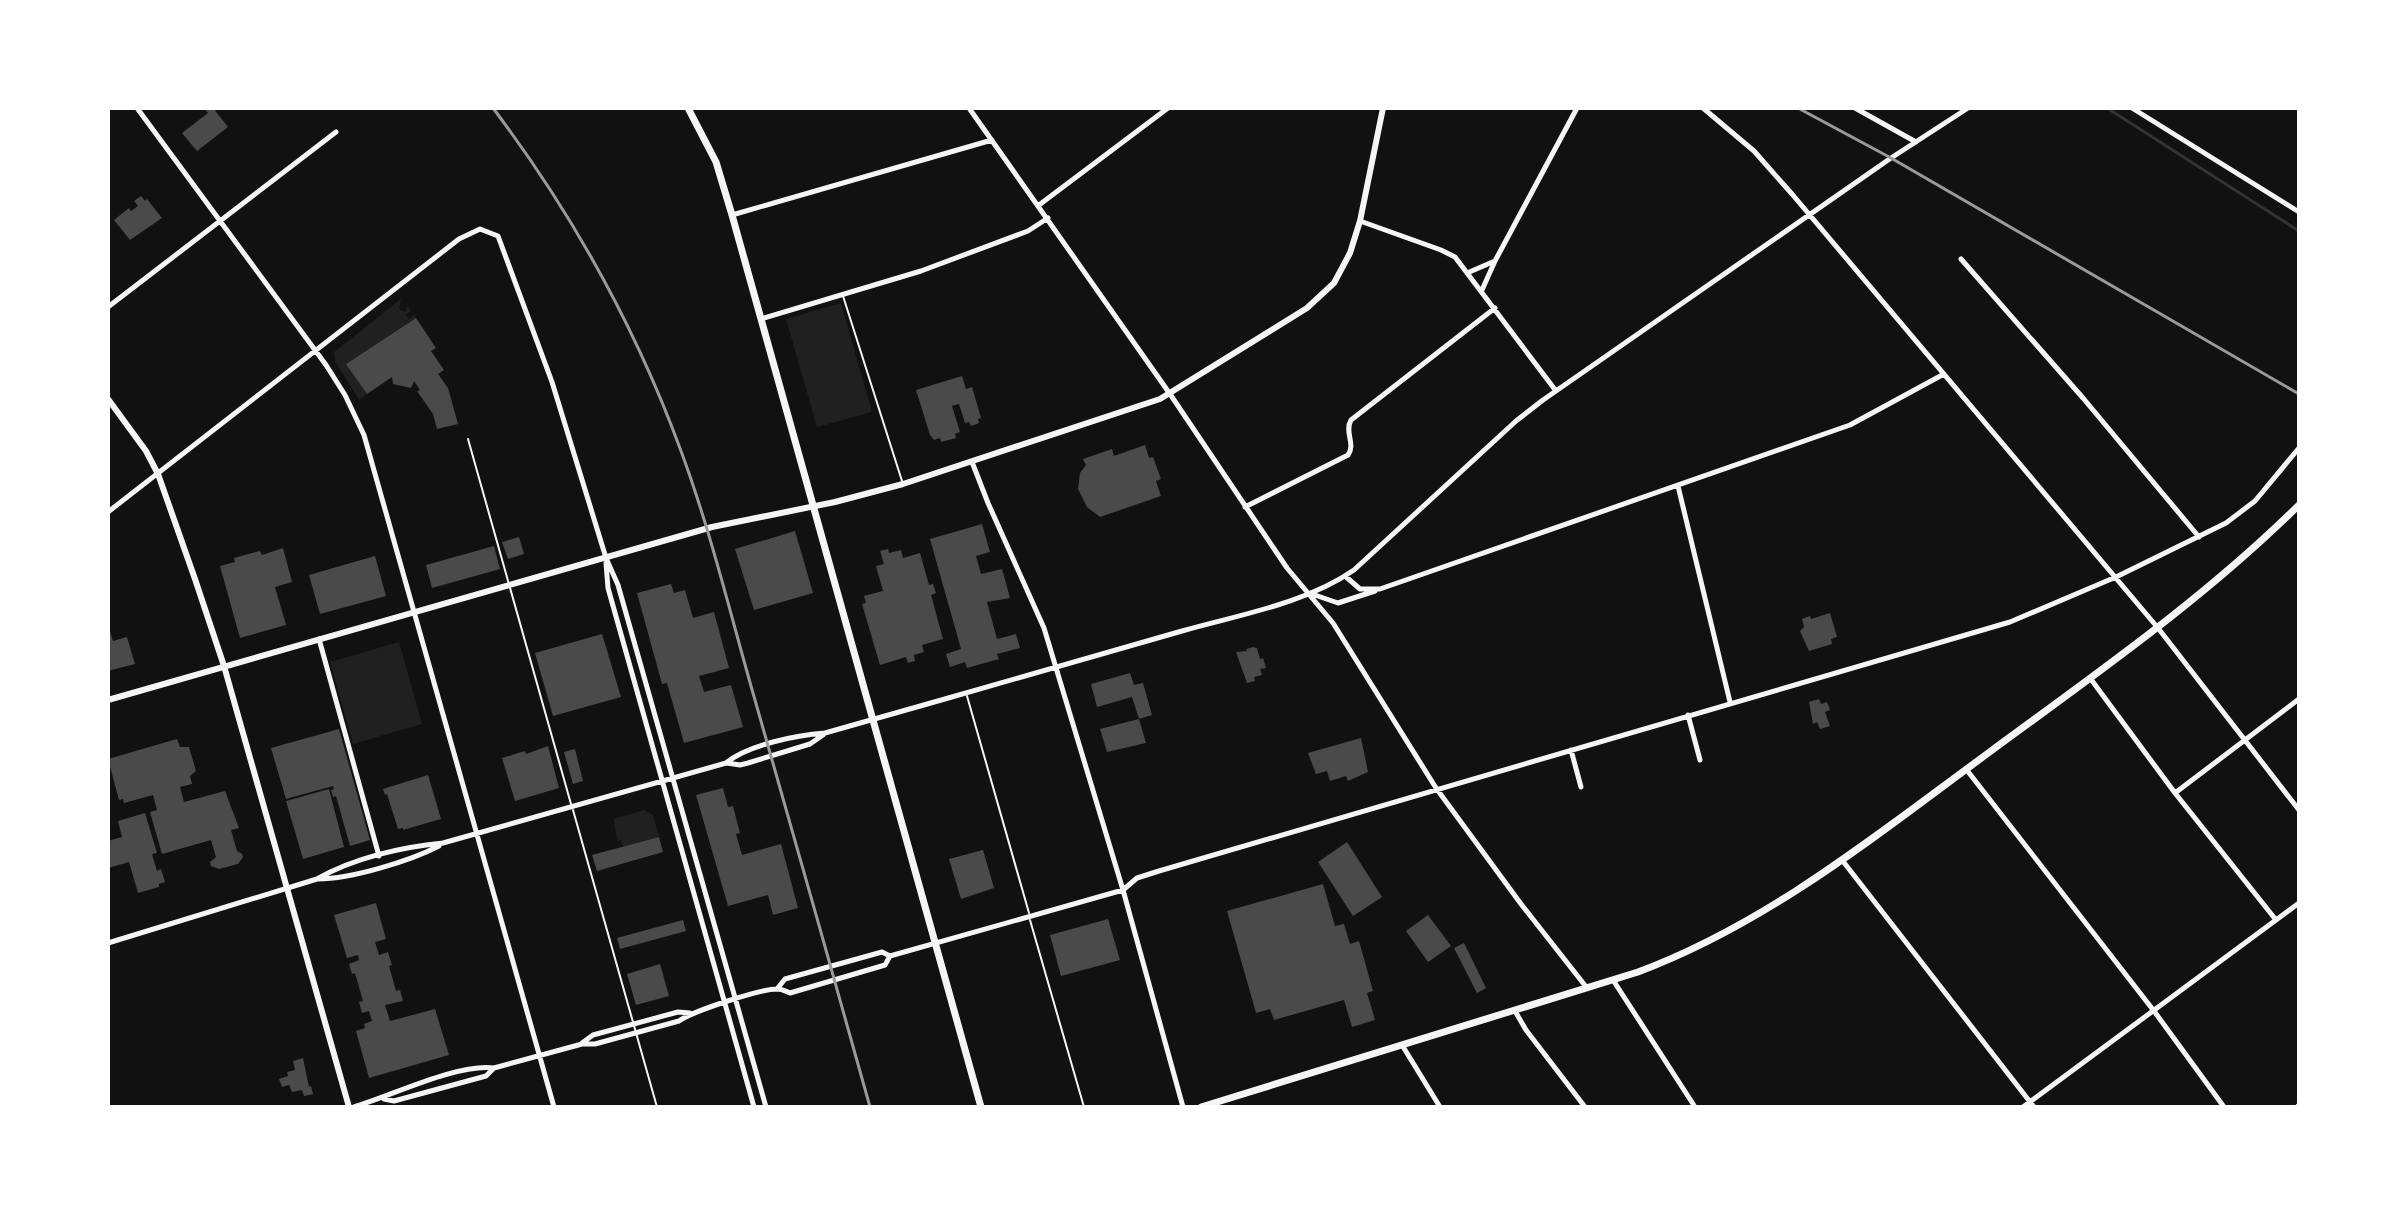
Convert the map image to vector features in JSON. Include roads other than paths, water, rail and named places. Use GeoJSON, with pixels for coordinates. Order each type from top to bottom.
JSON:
{"type":"FeatureCollection","features":[{"type":"Feature","properties":{"kind":"main road"},"geometry":{"type":"LineString","coordinates":[[688,108],[716,162],[732,215],[981,1107]]}},
{"type":"Feature","properties":{"kind":"main road"},"geometry":{"type":"LineString","coordinates":[[1201,1107],[1613,980],[1676,957],[1736,928],[1776,905],[1842,859],[2158,628],[2251,552],[2299,505]]}},
{"type":"Feature","properties":{"kind":"street"},"geometry":{"type":"LineString","coordinates":[[137,108],[316,351],[345,395],[364,435],[554,1107]]}},
{"type":"Feature","properties":{"kind":"street"},"geometry":{"type":"LineString","coordinates":[[969,108],[1170,394],[1291,574],[1333,623],[1436,788],[1587,988]]}},
{"type":"Feature","properties":{"kind":"street"},"geometry":{"type":"LineString","coordinates":[[1039,205],[1168,108]]}},
{"type":"Feature","properties":{"kind":"street"},"geometry":{"type":"LineString","coordinates":[[108,700],[704,530],[903,484],[1170,394],[1297,315],[1326,292],[1341,273],[1360,221],[1383,108]]}},
{"type":"Feature","properties":{"kind":"street"},"geometry":{"type":"LineString","coordinates":[[1482,291],[1485,278],[1577,108]]}},
{"type":"Feature","properties":{"kind":"street"},"geometry":{"type":"LineString","coordinates":[[1703,108],[1754,151],[1944,374],[2158,628],[2299,810]]}},
{"type":"Feature","properties":{"kind":"street"},"geometry":{"type":"LineString","coordinates":[[1855,108],[1916,142]]}},
{"type":"Feature","properties":{"kind":"street"},"geometry":{"type":"LineString","coordinates":[[726,763],[737,753],[807,734],[825,733],[1057,668],[1308,593],[1345,576],[1516,421],[1968,108]]}},
{"type":"Feature","properties":{"kind":"street"},"geometry":{"type":"LineString","coordinates":[[2132,108],[2299,212]]}},
{"type":"Feature","properties":{"kind":"street"},"geometry":{"type":"LineString","coordinates":[[108,307],[336,132]]}},
{"type":"Feature","properties":{"kind":"street"},"geometry":{"type":"LineString","coordinates":[[732,215],[992,140]]}},
{"type":"Feature","properties":{"kind":"street"},"geometry":{"type":"LineString","coordinates":[[761,319],[921,271],[1015,236],[1048,218]]}},
{"type":"Feature","properties":{"kind":"street"},"geometry":{"type":"LineString","coordinates":[[1360,221],[1455,257],[1556,391]]}},
{"type":"Feature","properties":{"kind":"street"},"geometry":{"type":"LineString","coordinates":[[108,512],[459,239],[471,231],[485,229],[498,236],[552,382],[606,558],[618,585],[766,1107]]}},
{"type":"Feature","properties":{"kind":"street"},"geometry":{"type":"LineString","coordinates":[[1961,259],[2199,537]]}},
{"type":"Feature","properties":{"kind":"street"},"geometry":{"type":"LineString","coordinates":[[1467,273],[1495,261]]}},
{"type":"Feature","properties":{"kind":"street"},"geometry":{"type":"LineString","coordinates":[[1245,507],[1345,458],[1352,448],[1347,427],[1351,420],[1495,308]]}},
{"type":"Feature","properties":{"kind":"street"},"geometry":{"type":"LineString","coordinates":[[1308,593],[1343,603],[1368,596],[1380,589],[1850,425],[1944,374]]}},
{"type":"Feature","properties":{"kind":"street"},"geometry":{"type":"LineString","coordinates":[[108,399],[146,451],[158,474],[224,666],[352,1107],[383,1099],[394,1101],[486,1076],[494,1068],[679,1021],[691,1013],[777,989],[790,993],[885,965],[890,956]]}},
{"type":"Feature","properties":{"kind":"street"},"geometry":{"type":"LineString","coordinates":[[777,989],[785,979],[882,952],[890,956],[1123,890],[1137,878],[2010,622],[2116,577],[2226,523],[2251,505],[2299,448]]}},
{"type":"Feature","properties":{"kind":"street"},"geometry":{"type":"LineString","coordinates":[[972,462],[1039,613],[1057,668],[1183,1107]]}},
{"type":"Feature","properties":{"kind":"street"},"geometry":{"type":"LineString","coordinates":[[1678,485],[1730,702]]}},
{"type":"Feature","properties":{"kind":"street"},"geometry":{"type":"LineString","coordinates":[[606,558],[608,588],[754,1107]]}},
{"type":"Feature","properties":{"kind":"street"},"geometry":{"type":"LineString","coordinates":[[1345,576],[1364,591],[1380,589]]}},
{"type":"Feature","properties":{"kind":"street"},"geometry":{"type":"LineString","coordinates":[[319,639],[379,856]]}},
{"type":"Feature","properties":{"kind":"street"},"geometry":{"type":"LineString","coordinates":[[2090,678],[2175,793],[2276,920]]}},
{"type":"Feature","properties":{"kind":"street"},"geometry":{"type":"LineString","coordinates":[[2175,793],[2299,699]]}},
{"type":"Feature","properties":{"kind":"street"},"geometry":{"type":"LineString","coordinates":[[1688,715],[1700,760]]}},
{"type":"Feature","properties":{"kind":"street"},"geometry":{"type":"LineString","coordinates":[[108,943],[317,879],[335,869],[379,856],[443,843],[726,763],[740,765],[810,744],[825,733]]}},
{"type":"Feature","properties":{"kind":"street"},"geometry":{"type":"LineString","coordinates":[[1571,750],[1581,787]]}},
{"type":"Feature","properties":{"kind":"street"},"geometry":{"type":"LineString","coordinates":[[1966,769],[2154,1011],[2224,1107]]}},
{"type":"Feature","properties":{"kind":"street"},"geometry":{"type":"LineString","coordinates":[[317,879],[337,879],[425,853],[443,843]]}},
{"type":"Feature","properties":{"kind":"street"},"geometry":{"type":"LineString","coordinates":[[1842,859],[2032,1104]]}},
{"type":"Feature","properties":{"kind":"street"},"geometry":{"type":"LineString","coordinates":[[2023,1107],[2032,1104],[2299,903]]}},
{"type":"Feature","properties":{"kind":"street"},"geometry":{"type":"LineString","coordinates":[[1613,980],[1695,1107]]}},
{"type":"Feature","properties":{"kind":"street"},"geometry":{"type":"LineString","coordinates":[[1515,1011],[1521,1024],[1585,1107]]}},
{"type":"Feature","properties":{"kind":"street"},"geometry":{"type":"LineString","coordinates":[[582,1044],[593,1035],[635,1023],[678,1012],[691,1013]]}},
{"type":"Feature","properties":{"kind":"street"},"geometry":{"type":"LineString","coordinates":[[1402,1045],[1440,1107]]}},
{"type":"Feature","properties":{"kind":"lane"},"geometry":{"type":"LineString","coordinates":[[843,295],[903,484]]}},
{"type":"Feature","properties":{"kind":"lane"},"geometry":{"type":"LineString","coordinates":[[468,439],[657,1107]]}},
{"type":"Feature","properties":{"kind":"lane"},"geometry":{"type":"LineString","coordinates":[[966,692],[1084,1107]]}},
{"type":"Feature","properties":{"kind":"waterway"},"geometry":{"type":"LineString","coordinates":[[2107,108],[2299,231]]}},
{"type":"Feature","properties":{"kind":"railway"},"geometry":{"type":"LineString","coordinates":[[493,108],[549,189],[600,273],[644,360],[681,451],[711,543],[870,1107]]}},
{"type":"Feature","properties":{"kind":"railway"},"geometry":{"type":"LineString","coordinates":[[1798,108],[1891,158],[2299,394]]}}]}
